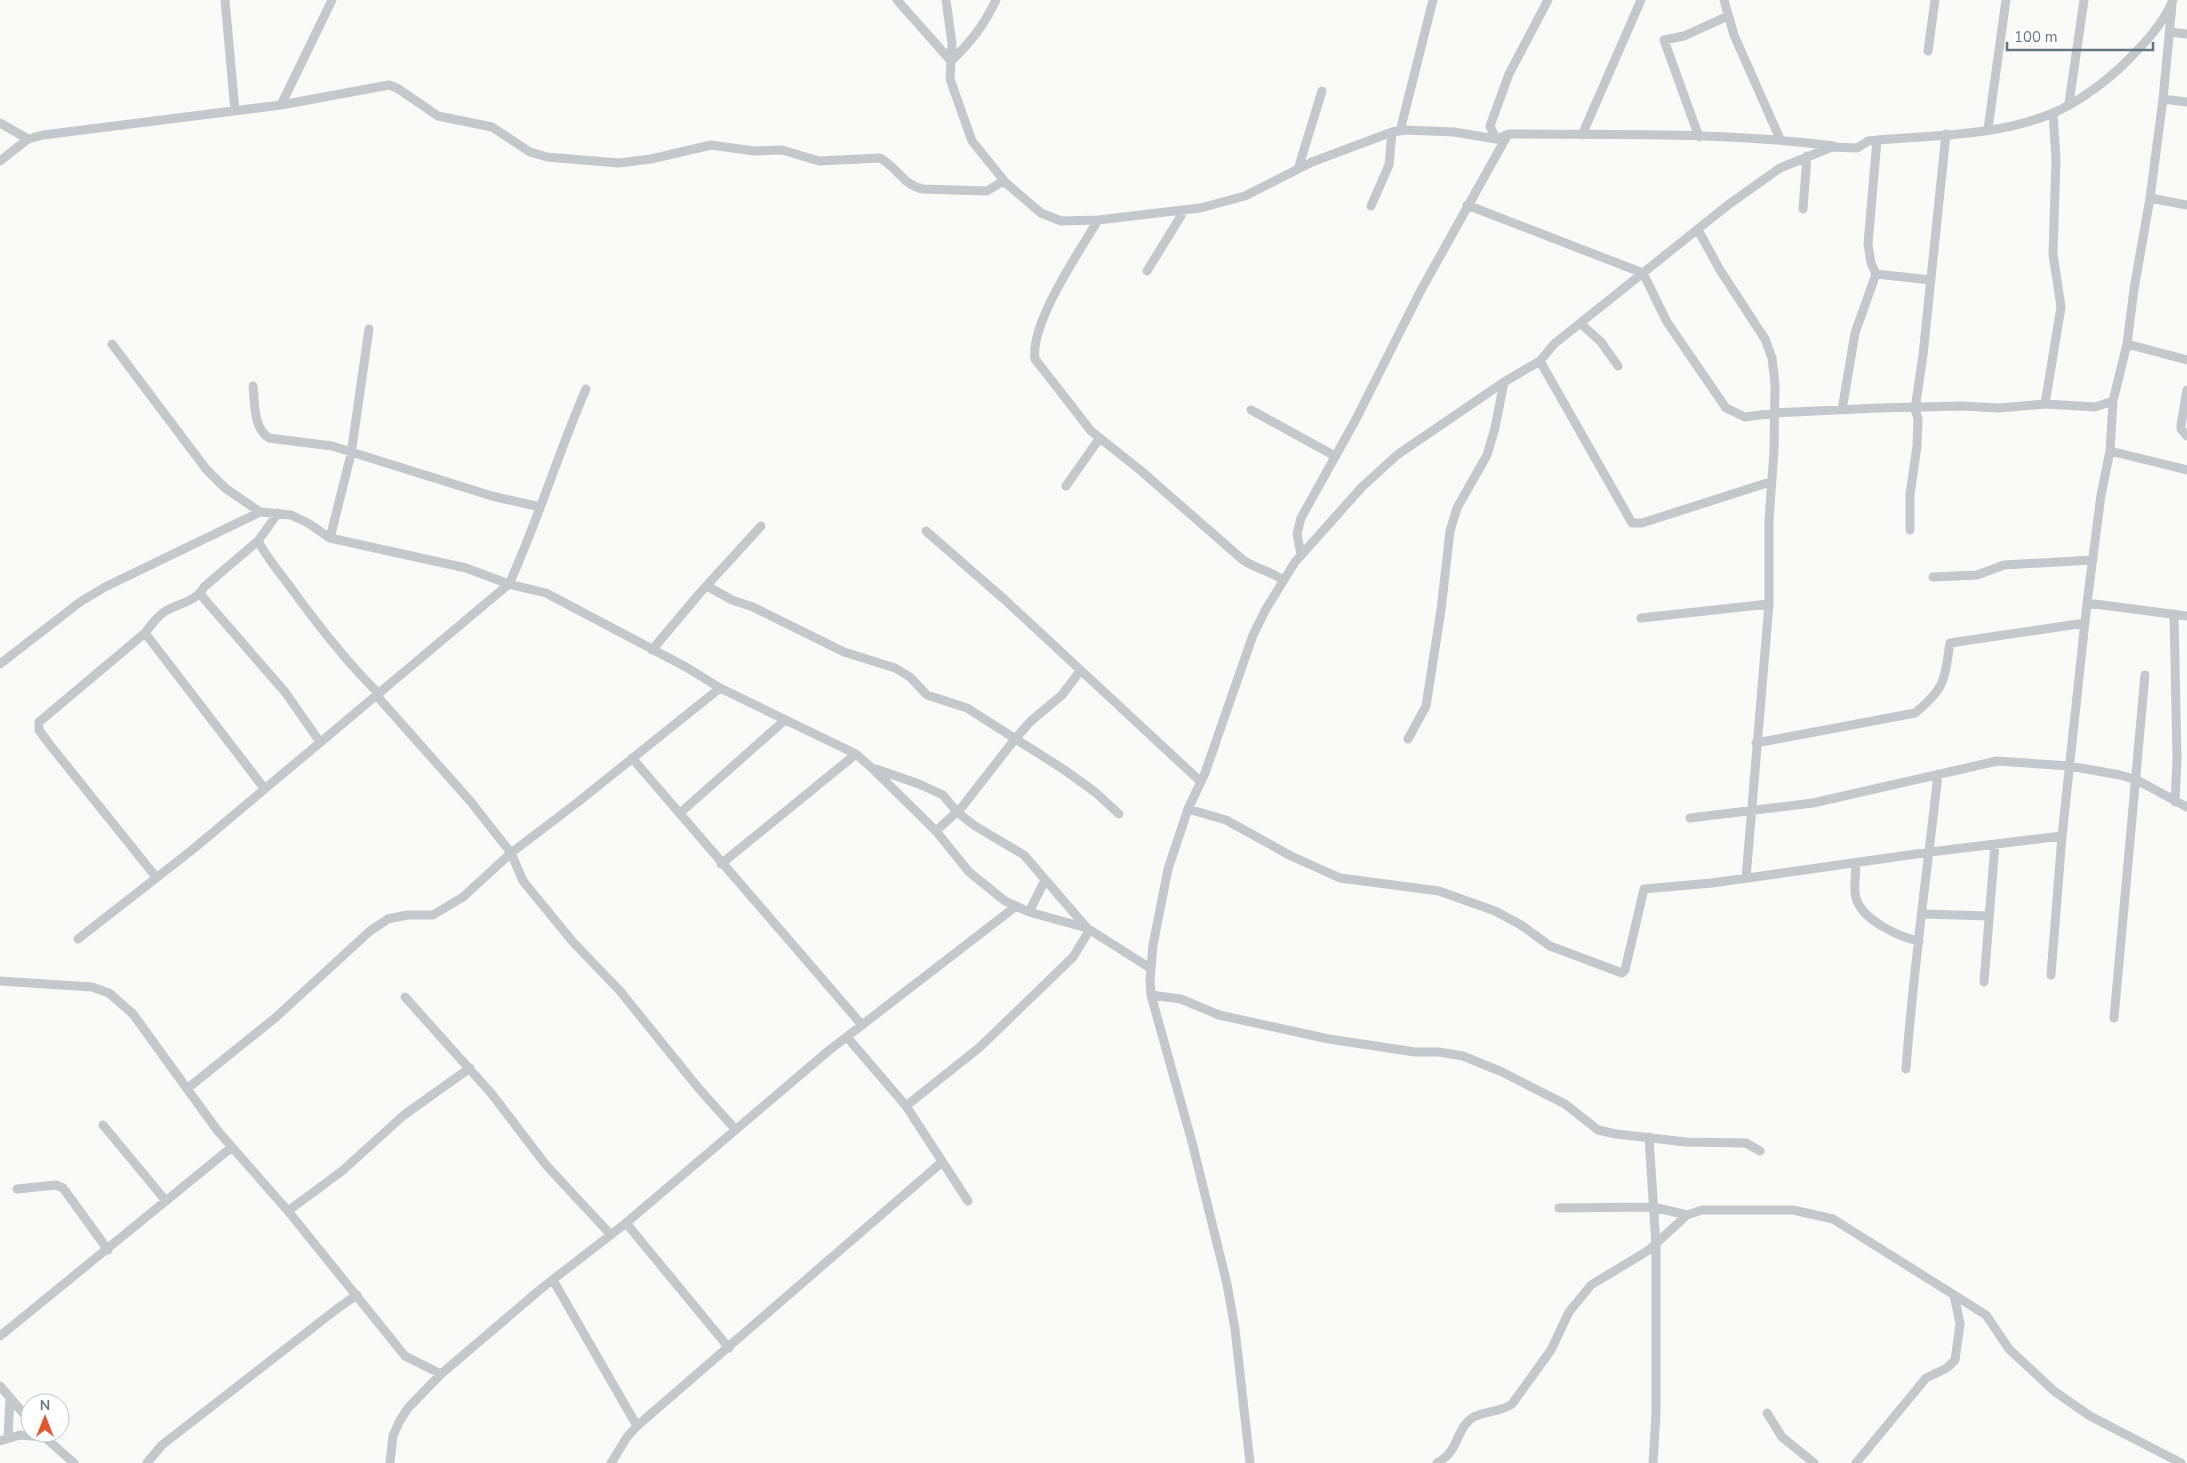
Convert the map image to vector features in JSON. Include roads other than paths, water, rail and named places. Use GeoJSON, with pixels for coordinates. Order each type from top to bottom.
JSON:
{"type":"FeatureCollection","features":[{"type":"Feature","properties":{"kind":"street"},"geometry":{"type":"LineString","coordinates":[[225,0],[235,111]]}},
{"type":"Feature","properties":{"kind":"street"},"geometry":{"type":"LineString","coordinates":[[281,105],[332,0]]}},
{"type":"Feature","properties":{"kind":"street"},"geometry":{"type":"LineString","coordinates":[[897,0],[951,61]]}},
{"type":"Feature","properties":{"kind":"street"},"geometry":{"type":"LineString","coordinates":[[946,0],[952,44],[950,79],[972,141],[1006,183],[1050,218],[1067,221],[1098,220],[1184,211],[1245,196],[1298,169],[1396,131],[1454,132],[1496,139],[1509,134],[1780,139],[1857,148]]}},
{"type":"Feature","properties":{"kind":"street"},"geometry":{"type":"LineString","coordinates":[[951,61],[970,43],[980,30],[996,0]]}},
{"type":"Feature","properties":{"kind":"street"},"geometry":{"type":"LineString","coordinates":[[1371,206],[1389,165],[1396,131],[1433,0]]}},
{"type":"Feature","properties":{"kind":"street"},"geometry":{"type":"LineString","coordinates":[[1496,139],[1490,126],[1509,74],[1548,0]]}},
{"type":"Feature","properties":{"kind":"street"},"geometry":{"type":"LineString","coordinates":[[1582,135],[1641,0]]}},
{"type":"Feature","properties":{"kind":"street"},"geometry":{"type":"LineString","coordinates":[[1724,0],[1728,16],[1780,139]]}},
{"type":"Feature","properties":{"kind":"street"},"geometry":{"type":"LineString","coordinates":[[1928,51],[1936,0]]}},
{"type":"Feature","properties":{"kind":"street"},"geometry":{"type":"LineString","coordinates":[[1988,129],[2006,0]]}},
{"type":"Feature","properties":{"kind":"street"},"geometry":{"type":"LineString","coordinates":[[2069,103],[2084,0]]}},
{"type":"Feature","properties":{"kind":"street"},"geometry":{"type":"LineString","coordinates":[[1250,1463],[1235,1329],[1227,1284],[1192,1142],[1151,995],[1150,968],[1168,869],[1188,809],[1201,782],[1253,635],[1283,580],[1301,554],[1362,487],[1397,455],[1504,382],[1540,361],[1554,344],[1580,323],[1754,185],[1780,168],[1807,156],[1832,148],[1857,148],[1877,140],[1988,129],[2053,113],[2116,72],[2159,25],[2173,1]]}},
{"type":"Feature","properties":{"kind":"street"},"geometry":{"type":"LineString","coordinates":[[2051,975],[2062,836],[2087,603],[2101,494],[2110,451],[2113,401],[2127,344],[2134,289],[2150,198],[2164,99],[2173,1]]}},
{"type":"Feature","properties":{"kind":"street"},"geometry":{"type":"LineString","coordinates":[[1699,137],[1664,40],[1684,36],[1728,16]]}},
{"type":"Feature","properties":{"kind":"street"},"geometry":{"type":"LineString","coordinates":[[2170,32],[2187,34]]}},
{"type":"Feature","properties":{"kind":"street"},"geometry":{"type":"LineString","coordinates":[[0,161],[28,139],[281,105],[389,85],[397,88],[438,116],[492,127],[524,149],[547,157],[619,163],[651,159],[711,145],[754,151],[782,150],[819,161],[880,158],[887,162],[915,188],[987,191],[1006,183]]}},
{"type":"Feature","properties":{"kind":"street"},"geometry":{"type":"LineString","coordinates":[[1298,169],[1322,90]]}},
{"type":"Feature","properties":{"kind":"street"},"geometry":{"type":"LineString","coordinates":[[2164,99],[2187,102]]}},
{"type":"Feature","properties":{"kind":"street"},"geometry":{"type":"LineString","coordinates":[[2045,404],[2061,307],[2053,254],[2056,159],[2053,113]]}},
{"type":"Feature","properties":{"kind":"street"},"geometry":{"type":"LineString","coordinates":[[0,123],[28,139]]}},
{"type":"Feature","properties":{"kind":"street"},"geometry":{"type":"LineString","coordinates":[[1301,554],[1298,526],[1468,204],[1504,139],[1509,134]]}},
{"type":"Feature","properties":{"kind":"street"},"geometry":{"type":"LineString","coordinates":[[1910,530],[1910,495],[1918,419],[1915,409],[1932,280],[1946,134]]}},
{"type":"Feature","properties":{"kind":"street"},"geometry":{"type":"LineString","coordinates":[[1842,410],[1855,333],[1876,274],[1871,263],[1868,244],[1877,140]]}},
{"type":"Feature","properties":{"kind":"street"},"geometry":{"type":"LineString","coordinates":[[1803,209],[1807,156]]}},
{"type":"Feature","properties":{"kind":"street"},"geometry":{"type":"LineString","coordinates":[[2150,198],[2187,205]]}},
{"type":"Feature","properties":{"kind":"street"},"geometry":{"type":"LineString","coordinates":[[1468,204],[1643,273],[1667,322],[1726,408],[1745,417],[1775,413],[1962,406],[2006,408],[2045,404],[2095,407],[2113,401]]}},
{"type":"Feature","properties":{"kind":"street"},"geometry":{"type":"LineString","coordinates":[[1147,271],[1184,211]]}},
{"type":"Feature","properties":{"kind":"street"},"geometry":{"type":"LineString","coordinates":[[1098,220],[1064,277],[1037,332],[1033,348],[1035,359],[1041,369],[1099,439],[1140,470],[1243,560],[1254,568],[1274,573],[1283,580]]}},
{"type":"Feature","properties":{"kind":"street"},"geometry":{"type":"LineString","coordinates":[[1698,230],[1720,270],[1765,339],[1772,358],[1775,413],[1770,482],[1769,604],[1746,878]]}},
{"type":"Feature","properties":{"kind":"street"},"geometry":{"type":"LineString","coordinates":[[1876,274],[1932,280]]}},
{"type":"Feature","properties":{"kind":"street"},"geometry":{"type":"LineString","coordinates":[[1580,323],[1601,342],[1618,366]]}},
{"type":"Feature","properties":{"kind":"street"},"geometry":{"type":"LineString","coordinates":[[330,538],[351,454],[369,329]]}},
{"type":"Feature","properties":{"kind":"street"},"geometry":{"type":"LineString","coordinates":[[112,344],[206,469],[225,488],[260,512]]}},
{"type":"Feature","properties":{"kind":"street"},"geometry":{"type":"LineString","coordinates":[[2127,344],[2187,360]]}},
{"type":"Feature","properties":{"kind":"street"},"geometry":{"type":"LineString","coordinates":[[1540,361],[1632,523],[1642,523],[1770,482]]}},
{"type":"Feature","properties":{"kind":"street"},"geometry":{"type":"LineString","coordinates":[[1408,740],[1426,706],[1441,610],[1450,531],[1457,508],[1487,455],[1496,428],[1504,382]]}},
{"type":"Feature","properties":{"kind":"street"},"geometry":{"type":"LineString","coordinates":[[253,386],[261,434],[269,438],[332,446],[351,454],[492,496],[540,507]]}},
{"type":"Feature","properties":{"kind":"street"},"geometry":{"type":"LineString","coordinates":[[78,939],[192,850],[509,584],[526,547],[566,435],[586,389]]}},
{"type":"Feature","properties":{"kind":"street"},"geometry":{"type":"LineString","coordinates":[[2187,390],[2181,429],[2187,436]]}},
{"type":"Feature","properties":{"kind":"street"},"geometry":{"type":"LineString","coordinates":[[1251,410],[1335,456]]}},
{"type":"Feature","properties":{"kind":"street"},"geometry":{"type":"LineString","coordinates":[[1066,486],[1099,439]]}},
{"type":"Feature","properties":{"kind":"street"},"geometry":{"type":"LineString","coordinates":[[2110,451],[2187,470]]}},
{"type":"Feature","properties":{"kind":"street"},"geometry":{"type":"LineString","coordinates":[[0,664],[80,602],[105,587],[260,512],[278,513],[308,523],[330,538],[466,568],[509,584],[546,593],[720,688],[856,754],[936,831],[969,872],[994,893],[1029,912],[1088,929],[1122,948],[1150,968]]}},
{"type":"Feature","properties":{"kind":"street"},"geometry":{"type":"LineString","coordinates":[[156,877],[50,745],[38,724],[146,633],[154,620],[164,612],[200,594],[204,587],[258,541],[278,513]]}},
{"type":"Feature","properties":{"kind":"street"},"geometry":{"type":"LineString","coordinates":[[652,650],[761,526]]}},
{"type":"Feature","properties":{"kind":"street"},"geometry":{"type":"LineString","coordinates":[[926,531],[1201,782]]}},
{"type":"Feature","properties":{"kind":"street"},"geometry":{"type":"LineString","coordinates":[[258,541],[266,557],[310,616],[471,802],[512,853],[523,881],[573,942],[620,990],[700,1090],[736,1130]]}},
{"type":"Feature","properties":{"kind":"street"},"geometry":{"type":"LineString","coordinates":[[1933,577],[1977,575],[2004,565],[2093,560]]}},
{"type":"Feature","properties":{"kind":"street"},"geometry":{"type":"LineString","coordinates":[[707,586],[732,600],[753,607],[844,652],[895,668],[910,677],[927,695],[967,708],[1015,739],[1096,792],[1119,814]]}},
{"type":"Feature","properties":{"kind":"street"},"geometry":{"type":"LineString","coordinates":[[200,594],[285,692],[320,742]]}},
{"type":"Feature","properties":{"kind":"street"},"geometry":{"type":"LineString","coordinates":[[2087,603],[2187,616]]}},
{"type":"Feature","properties":{"kind":"street"},"geometry":{"type":"LineString","coordinates":[[1641,618],[1769,604]]}},
{"type":"Feature","properties":{"kind":"street"},"geometry":{"type":"LineString","coordinates":[[2174,614],[2177,759],[2175,802]]}},
{"type":"Feature","properties":{"kind":"street"},"geometry":{"type":"LineString","coordinates":[[1756,743],[1915,713],[1935,696],[1944,680],[1950,643],[2085,623]]}},
{"type":"Feature","properties":{"kind":"street"},"geometry":{"type":"LineString","coordinates":[[146,633],[264,788]]}},
{"type":"Feature","properties":{"kind":"street"},"geometry":{"type":"LineString","coordinates":[[936,831],[957,812],[1031,721],[1062,695],[1080,671]]}},
{"type":"Feature","properties":{"kind":"street"},"geometry":{"type":"LineString","coordinates":[[2114,1018],[2145,675]]}},
{"type":"Feature","properties":{"kind":"street"},"geometry":{"type":"LineString","coordinates":[[188,1088],[275,1018],[370,931],[388,919],[407,915],[433,915],[464,897],[512,853],[720,688]]}},
{"type":"Feature","properties":{"kind":"street"},"geometry":{"type":"LineString","coordinates":[[680,813],[785,720]]}},
{"type":"Feature","properties":{"kind":"street"},"geometry":{"type":"LineString","coordinates":[[721,864],[856,754]]}},
{"type":"Feature","properties":{"kind":"street"},"geometry":{"type":"LineString","coordinates":[[632,758],[721,864],[862,1025]]}},
{"type":"Feature","properties":{"kind":"street"},"geometry":{"type":"LineString","coordinates":[[1690,818],[1813,803],[1997,761],[2070,766],[2137,780],[2187,807]]}},
{"type":"Feature","properties":{"kind":"street"},"geometry":{"type":"LineString","coordinates":[[873,769],[919,784],[943,795],[957,812],[1004,845],[1024,855],[1088,929]]}},
{"type":"Feature","properties":{"kind":"street"},"geometry":{"type":"LineString","coordinates":[[1906,1069],[1912,988],[1923,914],[1938,774]]}},
{"type":"Feature","properties":{"kind":"street"},"geometry":{"type":"LineString","coordinates":[[1188,809],[1226,820],[1291,856],[1340,878],[1439,891],[1495,911],[1521,925],[1550,946],[1622,973],[1625,970],[1644,889],[1746,878],[1930,852],[2062,836]]}},
{"type":"Feature","properties":{"kind":"street"},"geometry":{"type":"LineString","coordinates":[[1984,982],[1995,844]]}},
{"type":"Feature","properties":{"kind":"street"},"geometry":{"type":"LineString","coordinates":[[1856,863],[1855,892],[1857,902],[1883,928],[1902,937],[1919,941]]}},
{"type":"Feature","properties":{"kind":"street"},"geometry":{"type":"LineString","coordinates":[[1029,912],[1045,880]]}},
{"type":"Feature","properties":{"kind":"street"},"geometry":{"type":"LineString","coordinates":[[390,1463],[393,1436],[399,1422],[408,1408],[441,1374],[552,1280],[626,1223],[846,1037],[1015,906]]}},
{"type":"Feature","properties":{"kind":"street"},"geometry":{"type":"LineString","coordinates":[[1923,914],[1989,916]]}},
{"type":"Feature","properties":{"kind":"street"},"geometry":{"type":"LineString","coordinates":[[906,1106],[980,1047],[1073,957],[1088,929]]}},
{"type":"Feature","properties":{"kind":"street"},"geometry":{"type":"LineString","coordinates":[[0,981],[92,987],[109,993],[134,1014],[232,1147],[288,1211],[404,1356],[441,1374]]}},
{"type":"Feature","properties":{"kind":"street"},"geometry":{"type":"LineString","coordinates":[[1151,995],[1181,999],[1219,1014],[1329,1039],[1415,1052],[1439,1052],[1463,1056],[1502,1072],[1565,1104],[1598,1130],[1695,1143],[1746,1144],[1760,1151]]}},
{"type":"Feature","properties":{"kind":"street"},"geometry":{"type":"LineString","coordinates":[[405,997],[470,1068],[516,1123],[538,1155],[611,1235]]}},
{"type":"Feature","properties":{"kind":"street"},"geometry":{"type":"LineString","coordinates":[[846,1037],[906,1106],[968,1201]]}},
{"type":"Feature","properties":{"kind":"street"},"geometry":{"type":"LineString","coordinates":[[288,1211],[342,1171],[404,1115],[470,1068]]}},
{"type":"Feature","properties":{"kind":"street"},"geometry":{"type":"LineString","coordinates":[[103,1125],[166,1201]]}},
{"type":"Feature","properties":{"kind":"street"},"geometry":{"type":"LineString","coordinates":[[1650,1137],[1656,1244],[1656,1414],[1653,1463]]}},
{"type":"Feature","properties":{"kind":"street"},"geometry":{"type":"LineString","coordinates":[[0,1336],[108,1250],[232,1147]]}},
{"type":"Feature","properties":{"kind":"street"},"geometry":{"type":"LineString","coordinates":[[611,1463],[627,1437],[637,1426],[942,1162]]}},
{"type":"Feature","properties":{"kind":"street"},"geometry":{"type":"LineString","coordinates":[[17,1189],[56,1185],[63,1188],[108,1250]]}},
{"type":"Feature","properties":{"kind":"street"},"geometry":{"type":"LineString","coordinates":[[1560,1208],[1653,1206],[1687,1215]]}},
{"type":"Feature","properties":{"kind":"street"},"geometry":{"type":"LineString","coordinates":[[1437,1463],[1449,1457],[1471,1419],[1481,1414],[1505,1409],[1512,1404],[1551,1350],[1569,1312],[1591,1285],[1631,1263],[1656,1244],[1687,1215],[1702,1210],[1793,1210],[1833,1219],[1986,1315],[2009,1350],[2054,1391],[2090,1416],[2181,1463]]}},
{"type":"Feature","properties":{"kind":"street"},"geometry":{"type":"LineString","coordinates":[[626,1223],[729,1348]]}},
{"type":"Feature","properties":{"kind":"street"},"geometry":{"type":"LineString","coordinates":[[552,1280],[637,1426]]}},
{"type":"Feature","properties":{"kind":"street"},"geometry":{"type":"LineString","coordinates":[[147,1463],[162,1446],[357,1295]]}},
{"type":"Feature","properties":{"kind":"street"},"geometry":{"type":"LineString","coordinates":[[1856,1463],[1926,1378],[1947,1368],[1955,1360],[1960,1324],[1954,1295]]}},
{"type":"Feature","properties":{"kind":"street"},"geometry":{"type":"LineString","coordinates":[[0,1386],[20,1409]]}},
{"type":"Feature","properties":{"kind":"street"},"geometry":{"type":"LineString","coordinates":[[10,1397],[4,1440],[20,1435]]}},
{"type":"Feature","properties":{"kind":"street"},"geometry":{"type":"LineString","coordinates":[[1767,1413],[1782,1437],[1814,1463]]}},
{"type":"Feature","properties":{"kind":"street"},"geometry":{"type":"LineString","coordinates":[[51,1443],[74,1463]]}}]}
